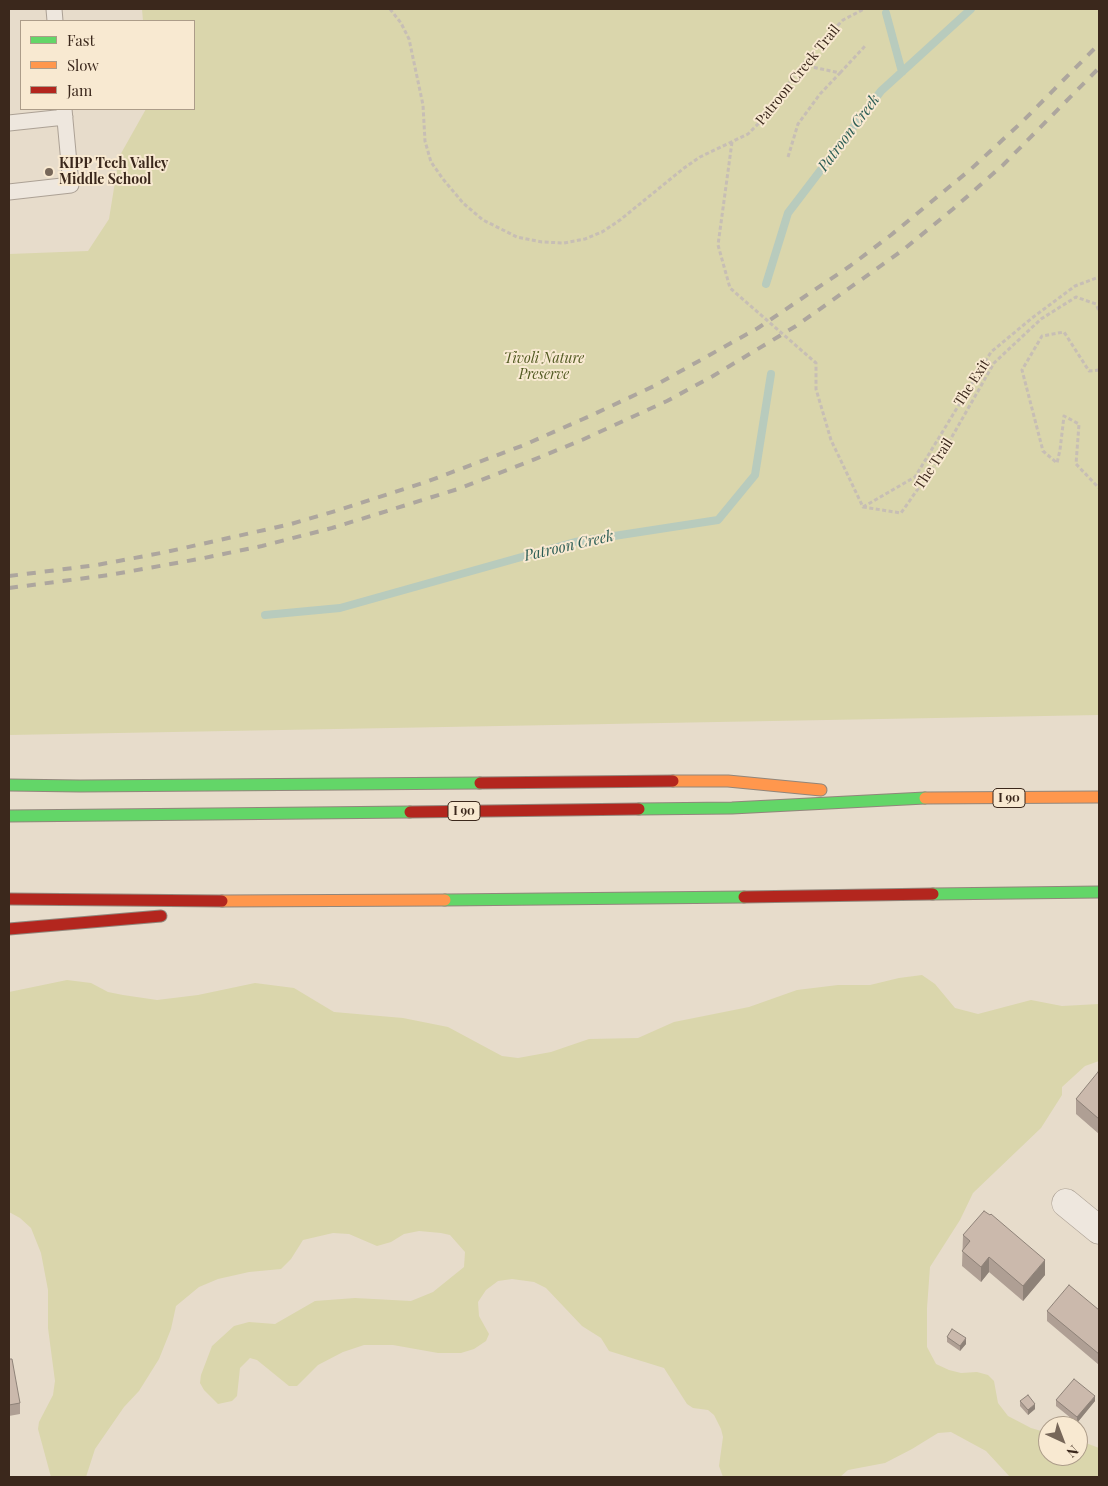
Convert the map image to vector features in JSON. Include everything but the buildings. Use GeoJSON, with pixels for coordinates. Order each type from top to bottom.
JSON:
{"type":"FeatureCollection","features":[{"type":"Feature","properties":{"kind":"highway"},"geometry":{"type":"LineString","coordinates":[[9,785],[728,781],[919,798]]}},
{"type":"Feature","properties":{"kind":"highway","name":"I 90"},"geometry":{"type":"LineString","coordinates":[[9,816],[732,808],[919,798],[1099,797]]}},
{"type":"Feature","properties":{"kind":"highway"},"geometry":{"type":"LineString","coordinates":[[9,899],[317,902],[1099,892]]}},
{"type":"Feature","properties":{"kind":"highway"},"geometry":{"type":"LineString","coordinates":[[207,912],[317,902]]}},
{"type":"Feature","properties":{"kind":"highway"},"geometry":{"type":"LineString","coordinates":[[9,929],[168,916]]}},
{"type":"Feature","properties":{"kind":"street"},"geometry":{"type":"LineString","coordinates":[[1066,1203],[1099,1230]]}},
{"type":"Feature","properties":{"kind":"lane"},"geometry":{"type":"LineString","coordinates":[[9,123],[64,113],[71,184],[9,192]]}},
{"type":"Feature","properties":{"kind":"path","name":"Patroon Creek Trail"},"geometry":{"type":"LineString","coordinates":[[390,9],[401,23],[409,39],[423,105],[425,141],[431,162],[443,180],[483,220],[517,236],[542,242],[564,242],[585,239],[602,232],[700,157],[748,134],[770,112],[803,64],[818,46],[843,20],[864,9]]}},
{"type":"Feature","properties":{"kind":"path"},"geometry":{"type":"LineString","coordinates":[[788,157],[798,124],[820,94],[865,46]]}},
{"type":"Feature","properties":{"kind":"path"},"geometry":{"type":"LineString","coordinates":[[803,64],[840,73]]}},
{"type":"Feature","properties":{"kind":"path"},"geometry":{"type":"LineString","coordinates":[[732,142],[718,245],[730,288],[816,363],[816,389],[830,440],[863,507]]}},
{"type":"Feature","properties":{"kind":"path","name":"The Exit"},"geometry":{"type":"LineString","coordinates":[[863,507],[915,476],[991,352],[1075,286],[1099,277]]}},
{"type":"Feature","properties":{"kind":"path","name":"The Trail"},"geometry":{"type":"LineString","coordinates":[[863,507],[901,513],[941,456],[994,364],[1041,319],[1076,297],[1096,304],[1099,311]]}},
{"type":"Feature","properties":{"kind":"path"},"geometry":{"type":"LineString","coordinates":[[1099,370],[1089,371],[1064,332],[1042,336],[1022,370],[1043,451],[1057,463],[1064,416],[1079,424],[1076,464],[1099,488]]}},
{"type":"Feature","properties":{"kind":"green space","name":"Tivoli Nature Preserve"},"geometry":{"type":"Polygon","coordinates":[[[142,9],[1099,9],[1099,715],[9,735],[9,254],[88,251],[109,219],[119,157],[145,110],[195,110],[195,20],[143,20],[142,9]]]}},
{"type":"Feature","properties":{"kind":"green space"},"geometry":{"type":"Polygon","coordinates":[[[922,975],[935,984],[955,1008],[978,1014],[1031,1000],[1062,1006],[1099,1004],[1099,1061],[1085,1066],[1062,1087],[1062,1095],[1041,1128],[973,1193],[960,1220],[930,1267],[927,1347],[936,1364],[961,1373],[977,1372],[988,1375],[994,1381],[998,1403],[1008,1416],[1038,1430],[1038,1466],[1088,1466],[1088,1444],[1099,1448],[1099,1477],[1010,1477],[986,1451],[951,1432],[938,1433],[885,1463],[848,1470],[840,1477],[723,1477],[719,1466],[723,1437],[714,1415],[708,1410],[693,1408],[687,1404],[664,1368],[609,1351],[601,1338],[582,1326],[546,1288],[534,1282],[512,1279],[498,1281],[486,1290],[478,1302],[479,1316],[489,1334],[486,1341],[474,1349],[461,1353],[438,1353],[393,1345],[364,1345],[343,1352],[318,1365],[297,1386],[289,1386],[257,1360],[250,1358],[240,1368],[237,1396],[232,1401],[218,1404],[204,1390],[200,1383],[201,1375],[212,1346],[234,1326],[249,1322],[275,1324],[315,1301],[355,1298],[411,1301],[433,1292],[464,1267],[465,1252],[450,1235],[419,1231],[404,1234],[391,1242],[377,1246],[349,1234],[333,1233],[303,1240],[291,1259],[281,1269],[249,1272],[218,1279],[199,1287],[176,1306],[171,1329],[159,1359],[139,1391],[124,1407],[95,1449],[86,1477],[51,1477],[38,1429],[39,1422],[53,1395],[55,1381],[48,1328],[48,1290],[41,1253],[31,1228],[20,1218],[9,1212],[9,992],[67,980],[91,983],[108,992],[157,1000],[198,995],[255,983],[294,988],[334,1012],[403,1018],[448,1027],[502,1056],[518,1058],[551,1052],[589,1039],[638,1038],[674,1022],[749,1007],[797,990],[838,985],[870,985],[922,975]]]}},
{"type":"Feature","properties":{"kind":"waterway","name":"Patroon Creek"},"geometry":{"type":"LineString","coordinates":[[766,284],[788,213],[881,91],[971,9]]}},
{"type":"Feature","properties":{"kind":"waterway"},"geometry":{"type":"LineString","coordinates":[[886,13],[902,72]]}},
{"type":"Feature","properties":{"kind":"waterway","name":"Patroon Creek"},"geometry":{"type":"LineString","coordinates":[[265,615],[340,608],[575,542],[718,520],[755,475],[771,374]]}},
{"type":"Feature","properties":{"kind":"railway"},"geometry":{"type":"LineString","coordinates":[[9,576],[97,565],[166,552],[291,524],[339,510],[426,482],[524,445],[654,386],[758,328],[850,266],[891,235],[971,169],[1023,121],[1099,44]]}},
{"type":"Feature","properties":{"kind":"railway"},"geometry":{"type":"LineString","coordinates":[[9,588],[109,575],[199,559],[262,546],[332,528],[458,489],[582,440],[667,401],[713,376],[796,326],[903,250],[1003,165],[1099,68]]}},
{"type":"Feature","properties":{"kind":"traffic: fast"},"geometry":{"type":"LineString","coordinates":[[9,785],[480,783]]}},
{"type":"Feature","properties":{"kind":"traffic: fast"},"geometry":{"type":"LineString","coordinates":[[639,809],[732,808],[925,798]]}},
{"type":"Feature","properties":{"kind":"traffic: fast"},"geometry":{"type":"LineString","coordinates":[[9,816],[410,812]]}},
{"type":"Feature","properties":{"kind":"traffic: fast"},"geometry":{"type":"LineString","coordinates":[[933,894],[1099,892]]}},
{"type":"Feature","properties":{"kind":"traffic: fast"},"geometry":{"type":"LineString","coordinates":[[445,900],[744,897]]}},
{"type":"Feature","properties":{"kind":"traffic: slow"},"geometry":{"type":"LineString","coordinates":[[673,781],[728,781],[821,790]]}},
{"type":"Feature","properties":{"kind":"traffic: slow"},"geometry":{"type":"LineString","coordinates":[[925,798],[1099,797]]}},
{"type":"Feature","properties":{"kind":"traffic: slow"},"geometry":{"type":"LineString","coordinates":[[222,901],[445,900]]}},
{"type":"Feature","properties":{"kind":"traffic: jam"},"geometry":{"type":"LineString","coordinates":[[480,783],[673,781]]}},
{"type":"Feature","properties":{"kind":"traffic: jam"},"geometry":{"type":"LineString","coordinates":[[410,812],[639,809]]}},
{"type":"Feature","properties":{"kind":"traffic: jam"},"geometry":{"type":"LineString","coordinates":[[744,897],[933,894]]}},
{"type":"Feature","properties":{"kind":"traffic: jam"},"geometry":{"type":"LineString","coordinates":[[9,899],[222,901]]}},
{"type":"Feature","properties":{"kind":"traffic: jam"},"geometry":{"type":"LineString","coordinates":[[9,929],[161,916]]}},
{"type":"Feature","properties":{"kind":"place","name":"KIPP Tech Valley Middle School"},"geometry":{"type":"Point","coordinates":[49,172]}}]}
